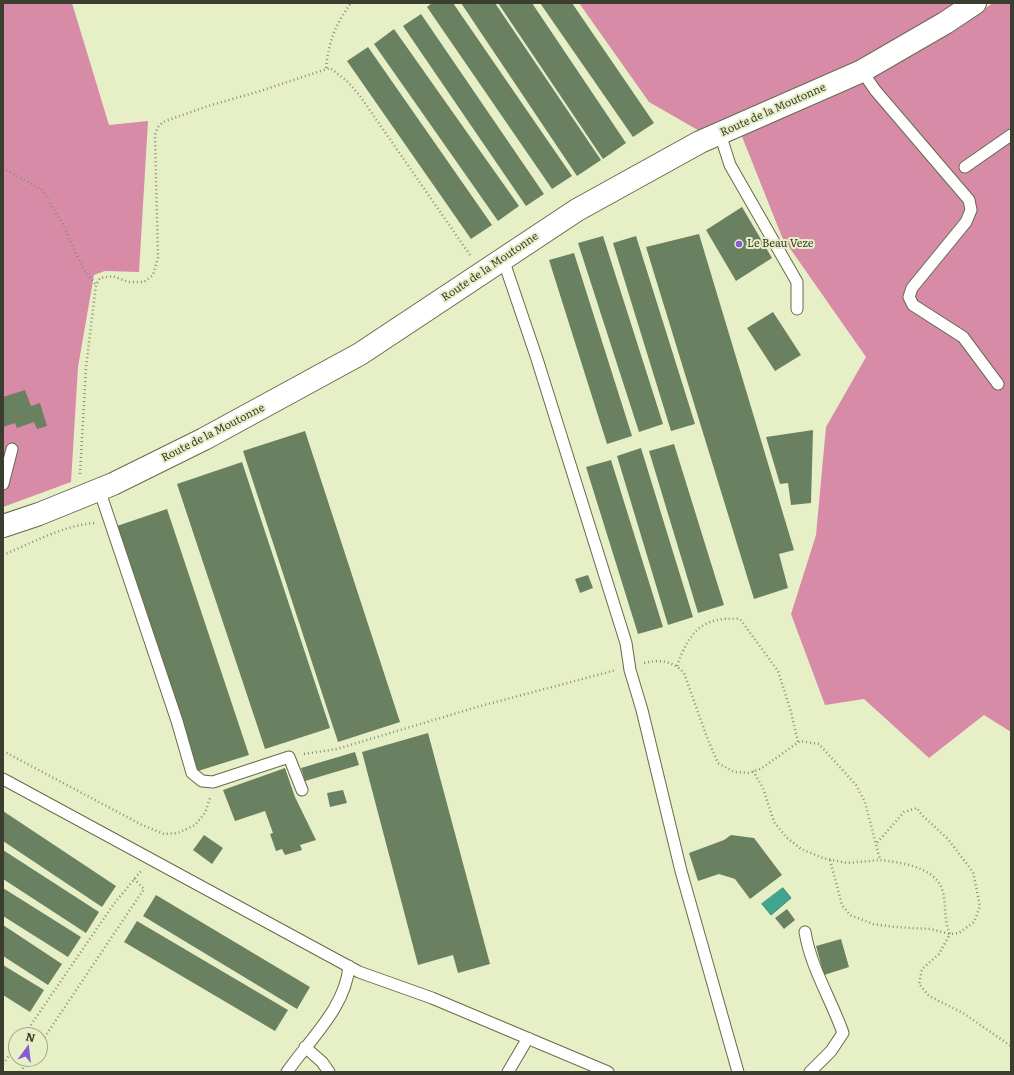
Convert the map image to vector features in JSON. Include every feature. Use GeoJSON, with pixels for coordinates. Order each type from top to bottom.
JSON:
{"type":"FeatureCollection","features":[{"type":"Feature","properties":{"kind":"main road","name":"Route de la Moutonne"},"geometry":{"type":"LineString","coordinates":[[3,526],[39,514],[91,493],[204,439],[360,354],[577,210],[700,142],[862,71],[946,23],[976,3]]}},
{"type":"Feature","properties":{"kind":"lane"},"geometry":{"type":"LineString","coordinates":[[862,71],[876,90],[969,200],[971,210],[966,222],[912,288],[909,297],[912,304],[963,337],[998,384]]}},
{"type":"Feature","properties":{"kind":"lane"},"geometry":{"type":"LineString","coordinates":[[720,134],[730,165],[797,282],[797,309]]}},
{"type":"Feature","properties":{"kind":"lane"},"geometry":{"type":"LineString","coordinates":[[965,167],[1011,135]]}},
{"type":"Feature","properties":{"kind":"lane"},"geometry":{"type":"LineString","coordinates":[[503,259],[537,359],[626,643],[630,667],[642,710],[681,871],[738,1072]]}},
{"type":"Feature","properties":{"kind":"lane"},"geometry":{"type":"LineString","coordinates":[[3,484],[12,449]]}},
{"type":"Feature","properties":{"kind":"lane"},"geometry":{"type":"LineString","coordinates":[[91,493],[109,522],[153,649],[192,773],[202,781],[213,782],[289,757],[302,790]]}},
{"type":"Feature","properties":{"kind":"lane"},"geometry":{"type":"LineString","coordinates":[[3,778],[359,972],[432,998],[605,1071]]}},
{"type":"Feature","properties":{"kind":"lane"},"geometry":{"type":"LineString","coordinates":[[805,932],[816,972],[826,990],[843,1033],[831,1051],[810,1072]]}},
{"type":"Feature","properties":{"kind":"lane"},"geometry":{"type":"LineString","coordinates":[[287,1072],[328,1016],[342,994],[348,980],[349,966]]}},
{"type":"Feature","properties":{"kind":"lane"},"geometry":{"type":"LineString","coordinates":[[508,1072],[528,1038]]}},
{"type":"Feature","properties":{"kind":"lane"},"geometry":{"type":"LineString","coordinates":[[305,1047],[322,1062],[329,1072]]}},
{"type":"Feature","properties":{"kind":"path"},"geometry":{"type":"LineString","coordinates":[[326,68],[328,51],[338,22],[351,3]]}},
{"type":"Feature","properties":{"kind":"path"},"geometry":{"type":"LineString","coordinates":[[91,493],[80,476],[86,367],[96,285],[100,278],[113,276],[128,282],[144,282],[153,275],[158,258],[155,135],[158,127],[163,122],[208,106],[257,92],[326,68],[330,68],[347,81],[360,96],[483,272]]}},
{"type":"Feature","properties":{"kind":"path"},"geometry":{"type":"LineString","coordinates":[[3,168],[42,190],[64,226],[82,268],[96,285]]}},
{"type":"Feature","properties":{"kind":"path"},"geometry":{"type":"LineString","coordinates":[[3,555],[84,524],[109,522]]}},
{"type":"Feature","properties":{"kind":"path"},"geometry":{"type":"LineString","coordinates":[[677,666],[683,647],[697,628],[722,618],[740,619],[778,671],[791,712],[798,742]]}},
{"type":"Feature","properties":{"kind":"path"},"geometry":{"type":"LineString","coordinates":[[289,757],[337,749],[477,708],[657,660],[677,666],[684,674],[718,763],[734,772],[753,771],[762,768],[798,742],[819,744],[856,785],[865,802],[880,860]]}},
{"type":"Feature","properties":{"kind":"path"},"geometry":{"type":"LineString","coordinates":[[3,751],[142,825],[164,834],[178,833],[195,825],[205,813],[213,782]]}},
{"type":"Feature","properties":{"kind":"path"},"geometry":{"type":"LineString","coordinates":[[753,771],[763,788],[774,822],[786,837],[801,849],[830,860],[847,863],[880,860],[899,862],[920,868],[934,877],[942,888],[945,924],[950,934]]}},
{"type":"Feature","properties":{"kind":"path"},"geometry":{"type":"LineString","coordinates":[[830,860],[842,905],[850,914],[873,924],[931,929],[950,934],[959,933],[974,922],[980,906],[973,872],[948,839],[922,816],[917,808],[904,812],[876,844]]}},
{"type":"Feature","properties":{"kind":"path"},"geometry":{"type":"LineString","coordinates":[[29,1027],[113,905],[150,859]]}},
{"type":"Feature","properties":{"kind":"path"},"geometry":{"type":"LineString","coordinates":[[48,1032],[144,889],[134,880]]}},
{"type":"Feature","properties":{"kind":"path"},"geometry":{"type":"LineString","coordinates":[[950,934],[939,954],[922,969],[919,984],[929,996],[963,1013],[1011,1046]]}},
{"type":"Feature","properties":{"kind":"shaded area"},"geometry":{"type":"Polygon","coordinates":[[[3,3],[72,3],[109,125],[148,121],[139,272],[105,271],[94,275],[78,367],[71,482],[3,507],[3,3]]]}},
{"type":"Feature","properties":{"kind":"shaded area"},"geometry":{"type":"Polygon","coordinates":[[[579,3],[959,3],[867,59],[703,133],[649,102],[579,3]]]}},
{"type":"Feature","properties":{"kind":"shaded area"},"geometry":{"type":"Polygon","coordinates":[[[993,3],[1011,3],[1011,732],[984,715],[929,758],[864,699],[825,705],[791,614],[816,535],[826,427],[866,357],[782,237],[741,134],[887,68],[941,38],[993,3]]]}},
{"type":"Feature","properties":{"kind":"water"},"geometry":{"type":"Polygon","coordinates":[[[783,888],[791,898],[771,915],[762,904],[783,888]]]}},
{"type":"Feature","properties":{"kind":"building"},"geometry":{"type":"Polygon","coordinates":[[[432,3],[453,3],[572,176],[552,189],[427,7],[432,3]]]}},
{"type":"Feature","properties":{"kind":"building"},"geometry":{"type":"Polygon","coordinates":[[[461,3],[495,3],[601,160],[577,176],[461,3]]]}},
{"type":"Feature","properties":{"kind":"building"},"geometry":{"type":"Polygon","coordinates":[[[498,3],[532,3],[626,143],[603,159],[498,3]]]}},
{"type":"Feature","properties":{"kind":"building"},"geometry":{"type":"Polygon","coordinates":[[[540,3],[572,3],[654,123],[633,137],[540,3]]]}},
{"type":"Feature","properties":{"kind":"building"},"geometry":{"type":"Polygon","coordinates":[[[421,14],[544,194],[526,206],[403,26],[421,14]]]}},
{"type":"Feature","properties":{"kind":"building"},"geometry":{"type":"Polygon","coordinates":[[[394,29],[519,206],[498,221],[374,44],[394,29]]]}},
{"type":"Feature","properties":{"kind":"building"},"geometry":{"type":"Polygon","coordinates":[[[368,47],[492,225],[471,239],[347,61],[368,47]]]}},
{"type":"Feature","properties":{"kind":"building","name":"Le Beau Veze"},"geometry":{"type":"Polygon","coordinates":[[[742,207],[772,258],[736,281],[706,230],[742,207]]]}},
{"type":"Feature","properties":{"kind":"building"},"geometry":{"type":"Polygon","coordinates":[[[699,234],[794,550],[779,554],[788,588],[754,599],[646,247],[699,234]]]}},
{"type":"Feature","properties":{"kind":"building"},"geometry":{"type":"Polygon","coordinates":[[[603,236],[663,424],[639,432],[578,243],[603,236]]]}},
{"type":"Feature","properties":{"kind":"building"},"geometry":{"type":"Polygon","coordinates":[[[636,236],[695,424],[671,431],[613,243],[636,236]]]}},
{"type":"Feature","properties":{"kind":"building"},"geometry":{"type":"Polygon","coordinates":[[[574,253],[632,436],[607,444],[549,260],[574,253]]]}},
{"type":"Feature","properties":{"kind":"building"},"geometry":{"type":"Polygon","coordinates":[[[773,312],[801,355],[775,371],[747,328],[773,312]]]}},
{"type":"Feature","properties":{"kind":"building"},"geometry":{"type":"Polygon","coordinates":[[[25,390],[31,406],[40,403],[47,426],[37,429],[34,422],[17,428],[15,423],[3,427],[3,397],[25,390]]]}},
{"type":"Feature","properties":{"kind":"building"},"geometry":{"type":"Polygon","coordinates":[[[813,430],[811,503],[791,505],[788,483],[780,484],[766,437],[813,430]]]}},
{"type":"Feature","properties":{"kind":"building"},"geometry":{"type":"Polygon","coordinates":[[[305,431],[400,722],[338,742],[243,451],[305,431]]]}},
{"type":"Feature","properties":{"kind":"building"},"geometry":{"type":"Polygon","coordinates":[[[674,444],[724,605],[698,613],[649,451],[674,444]]]}},
{"type":"Feature","properties":{"kind":"building"},"geometry":{"type":"Polygon","coordinates":[[[641,448],[693,617],[668,625],[617,456],[641,448]]]}},
{"type":"Feature","properties":{"kind":"building"},"geometry":{"type":"Polygon","coordinates":[[[611,460],[663,627],[638,634],[586,467],[611,460]]]}},
{"type":"Feature","properties":{"kind":"building"},"geometry":{"type":"Polygon","coordinates":[[[242,462],[330,728],[265,749],[177,484],[242,462]]]}},
{"type":"Feature","properties":{"kind":"building"},"geometry":{"type":"Polygon","coordinates":[[[167,509],[249,755],[198,771],[117,526],[167,509]]]}},
{"type":"Feature","properties":{"kind":"building"},"geometry":{"type":"Polygon","coordinates":[[[588,575],[593,588],[580,593],[575,579],[588,575]]]}},
{"type":"Feature","properties":{"kind":"building"},"geometry":{"type":"Polygon","coordinates":[[[428,733],[490,964],[458,973],[453,955],[418,965],[362,752],[428,733]]]}},
{"type":"Feature","properties":{"kind":"building"},"geometry":{"type":"Polygon","coordinates":[[[355,752],[359,765],[305,781],[301,768],[355,752]]]}},
{"type":"Feature","properties":{"kind":"building"},"geometry":{"type":"Polygon","coordinates":[[[285,768],[295,797],[316,840],[300,845],[302,850],[285,855],[282,849],[276,851],[270,834],[273,833],[265,811],[235,821],[223,790],[285,768]]]}},
{"type":"Feature","properties":{"kind":"building"},"geometry":{"type":"Polygon","coordinates":[[[343,790],[347,803],[330,807],[327,793],[343,790]]]}},
{"type":"Feature","properties":{"kind":"building"},"geometry":{"type":"Polygon","coordinates":[[[3,811],[116,886],[102,907],[3,841],[3,811]]]}},
{"type":"Feature","properties":{"kind":"building"},"geometry":{"type":"Polygon","coordinates":[[[204,835],[223,848],[212,864],[193,850],[204,835]]]}},
{"type":"Feature","properties":{"kind":"building"},"geometry":{"type":"Polygon","coordinates":[[[731,835],[754,838],[782,875],[750,899],[735,879],[719,874],[698,881],[689,853],[724,840],[731,835]]]}},
{"type":"Feature","properties":{"kind":"building"},"geometry":{"type":"Polygon","coordinates":[[[3,850],[99,912],[86,933],[3,879],[3,850]]]}},
{"type":"Feature","properties":{"kind":"building"},"geometry":{"type":"Polygon","coordinates":[[[3,888],[81,937],[68,957],[3,916],[3,888]]]}},
{"type":"Feature","properties":{"kind":"building"},"geometry":{"type":"Polygon","coordinates":[[[156,895],[310,987],[297,1009],[143,916],[156,895]]]}},
{"type":"Feature","properties":{"kind":"building"},"geometry":{"type":"Polygon","coordinates":[[[787,909],[795,920],[784,929],[775,918],[787,909]]]}},
{"type":"Feature","properties":{"kind":"building"},"geometry":{"type":"Polygon","coordinates":[[[137,921],[288,1010],[275,1031],[124,942],[137,921]]]}},
{"type":"Feature","properties":{"kind":"building"},"geometry":{"type":"Polygon","coordinates":[[[3,925],[62,964],[48,985],[3,956],[3,925]]]}},
{"type":"Feature","properties":{"kind":"building"},"geometry":{"type":"Polygon","coordinates":[[[841,939],[849,967],[824,975],[816,946],[841,939]]]}},
{"type":"Feature","properties":{"kind":"building"},"geometry":{"type":"Polygon","coordinates":[[[3,965],[44,990],[30,1012],[3,995],[3,965]]]}},
{"type":"Feature","properties":{"kind":"place","name":"Le Beau Veze"},"geometry":{"type":"Point","coordinates":[739,244]}}]}
